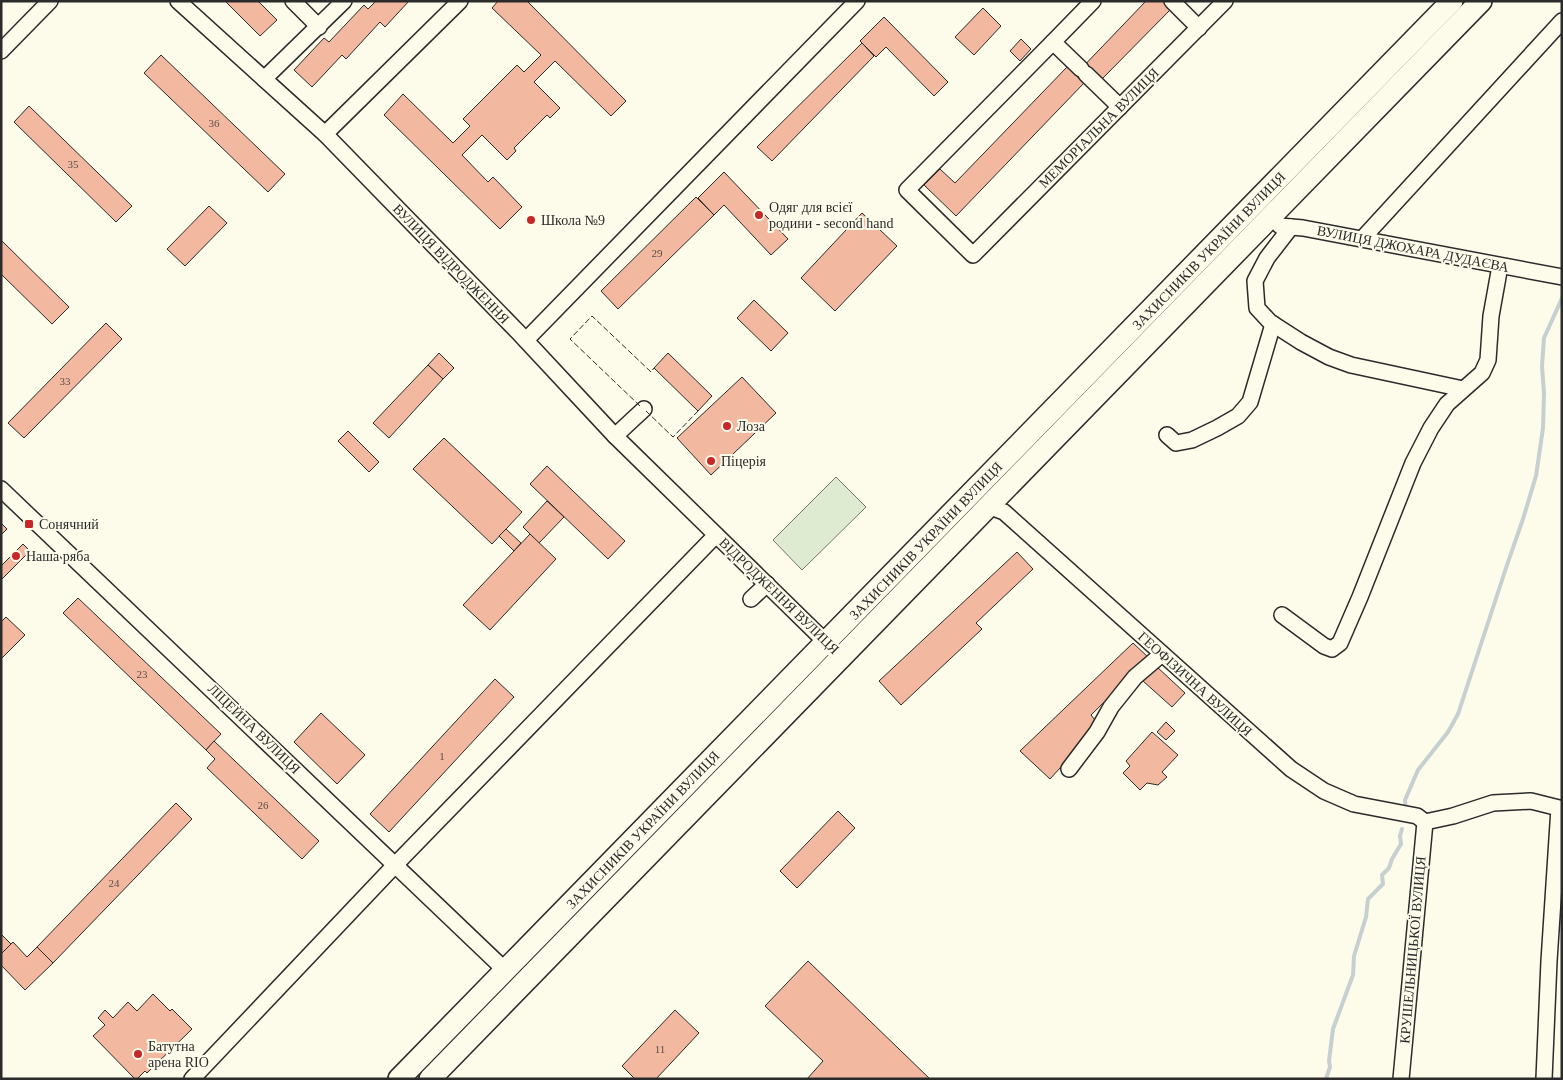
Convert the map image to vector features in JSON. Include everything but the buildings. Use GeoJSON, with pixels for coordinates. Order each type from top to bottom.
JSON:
{"type":"FeatureCollection","features":[{"type":"Feature","properties":{"kind":"highway","name":"ЗАХИСНИКІВ УКРАЇНИ ВУЛИЦЯ"},"geometry":{"type":"LineString","coordinates":[[430,1079],[834,649],[1452,1]]}},
{"type":"Feature","properties":{"kind":"highway","name":"ЗАХИСНИКІВ УКРАЇНИ ВУЛИЦЯ"},"geometry":{"type":"LineString","coordinates":[[399,1079],[505,970],[834,649],[988,506],[1481,1]]}},
{"type":"Feature","properties":{"kind":"street"},"geometry":{"type":"LineString","coordinates":[[1,51],[50,1]]}},
{"type":"Feature","properties":{"kind":"street","name":"ВУЛИЦЯ ВІДРОДЖЕННЯ"},"geometry":{"type":"LineString","coordinates":[[178,1],[325,134],[526,340],[614,436],[716,536]]}},
{"type":"Feature","properties":{"kind":"street"},"geometry":{"type":"LineString","coordinates":[[293,1],[319,27]]}},
{"type":"Feature","properties":{"kind":"street"},"geometry":{"type":"LineString","coordinates":[[264,79],[344,1]]}},
{"type":"Feature","properties":{"kind":"street"},"geometry":{"type":"LineString","coordinates":[[325,134],[460,1]]}},
{"type":"Feature","properties":{"kind":"street"},"geometry":{"type":"LineString","coordinates":[[526,340],[858,1]]}},
{"type":"Feature","properties":{"kind":"street"},"geometry":{"type":"LineString","coordinates":[[1093,1],[1053,42],[1120,107]]}},
{"type":"Feature","properties":{"kind":"street"},"geometry":{"type":"LineString","coordinates":[[1172,1],[1199,28]]}},
{"type":"Feature","properties":{"kind":"street","name":"МЕМОРІАЛЬНА ВУЛИЦЯ"},"geometry":{"type":"LineString","coordinates":[[1053,42],[907,190],[973,255],[1226,1]]}},
{"type":"Feature","properties":{"kind":"street"},"geometry":{"type":"LineString","coordinates":[[1362,239],[1562,20]]}},
{"type":"Feature","properties":{"kind":"street","name":"ВУЛИЦЯ ДЖОХАРА ДУДАЄВА"},"geometry":{"type":"LineString","coordinates":[[1263,224],[1362,239],[1562,277]]}},
{"type":"Feature","properties":{"kind":"street"},"geometry":{"type":"LineString","coordinates":[[1291,227],[1267,258],[1255,281],[1257,308],[1273,324],[1308,346],[1351,366],[1463,389]]}},
{"type":"Feature","properties":{"kind":"street"},"geometry":{"type":"LineString","coordinates":[[1282,616],[1324,646],[1332,649],[1340,643],[1413,462],[1431,428],[1447,404],[1482,373],[1488,360],[1491,316],[1500,266]]}},
{"type":"Feature","properties":{"kind":"street"},"geometry":{"type":"LineString","coordinates":[[1167,435],[1176,443],[1192,440],[1238,416],[1250,402],[1273,324]]}},
{"type":"Feature","properties":{"kind":"street"},"geometry":{"type":"LineString","coordinates":[[614,436],[644,409]]}},
{"type":"Feature","properties":{"kind":"street","name":"ЛІЦЕЙНА ВУЛИЦЯ"},"geometry":{"type":"LineString","coordinates":[[1,489],[505,970]]}},
{"type":"Feature","properties":{"kind":"street","name":"ГЕОФІЗИЧНА ВУЛИЦЯ"},"geometry":{"type":"LineString","coordinates":[[988,506],[1004,512],[1291,769],[1324,791],[1354,804],[1417,816],[1425,822]]}},
{"type":"Feature","properties":{"kind":"street"},"geometry":{"type":"LineString","coordinates":[[192,1079],[396,864],[716,536]]}},
{"type":"Feature","properties":{"kind":"street","name":"ВІДРОДЖЕННЯ ВУЛИЦЯ"},"geometry":{"type":"LineString","coordinates":[[716,536],[834,649]]}},
{"type":"Feature","properties":{"kind":"street"},"geometry":{"type":"LineString","coordinates":[[751,599],[767,584]]}},
{"type":"Feature","properties":{"kind":"street"},"geometry":{"type":"LineString","coordinates":[[1069,769],[1098,732],[1110,707],[1135,678],[1162,654]]}},
{"type":"Feature","properties":{"kind":"street"},"geometry":{"type":"LineString","coordinates":[[1425,822],[1453,816],[1493,803],[1532,801],[1559,808],[1555,961],[1544,1079]]}},
{"type":"Feature","properties":{"kind":"street","name":"КРУШЕЛЬНИЦЬКОЇ ВУЛИЦЯ"},"geometry":{"type":"LineString","coordinates":[[1401,1079],[1425,822]]}},
{"type":"Feature","properties":{"kind":"green space"},"geometry":{"type":"Polygon","coordinates":[[[836,477],[866,507],[802,570],[773,540],[836,477]]]}},
{"type":"Feature","properties":{"kind":"waterway"},"geometry":{"type":"LineString","coordinates":[[1406,811],[1405,800],[1418,770],[1448,732],[1458,714],[1523,519],[1536,476],[1543,428],[1544,393],[1542,366],[1544,338],[1562,298]]}},
{"type":"Feature","properties":{"kind":"waterway"},"geometry":{"type":"LineString","coordinates":[[1326,1079],[1330,1067],[1333,1029],[1353,975],[1354,956],[1366,917],[1368,899],[1383,884],[1382,875],[1389,868],[1401,844],[1400,836],[1402,829]]}},
{"type":"Feature","properties":{"kind":"fence"},"geometry":{"type":"LineString","coordinates":[[640,406],[570,339],[592,316],[651,372],[654,368]]}},
{"type":"Feature","properties":{"kind":"fence"},"geometry":{"type":"LineString","coordinates":[[646,411],[673,437],[698,411]]}},
{"type":"Feature","properties":{"kind":"place","name":"Одяг для всієї родини - second hand"},"geometry":{"type":"Point","coordinates":[759,215]}},
{"type":"Feature","properties":{"kind":"place","name":"Школа №9"},"geometry":{"type":"Point","coordinates":[531,220]}},
{"type":"Feature","properties":{"kind":"place","name":"Лоза"},"geometry":{"type":"Point","coordinates":[727,426]}},
{"type":"Feature","properties":{"kind":"place","name":"Піцерія"},"geometry":{"type":"Point","coordinates":[711,461]}},
{"type":"Feature","properties":{"kind":"place","name":"Сонячний"},"geometry":{"type":"Point","coordinates":[29,524]}},
{"type":"Feature","properties":{"kind":"place","name":"Наша ряба"},"geometry":{"type":"Point","coordinates":[16,556]}},
{"type":"Feature","properties":{"kind":"place","name":"Батутна арена RIO"},"geometry":{"type":"Point","coordinates":[138,1054]}}]}
